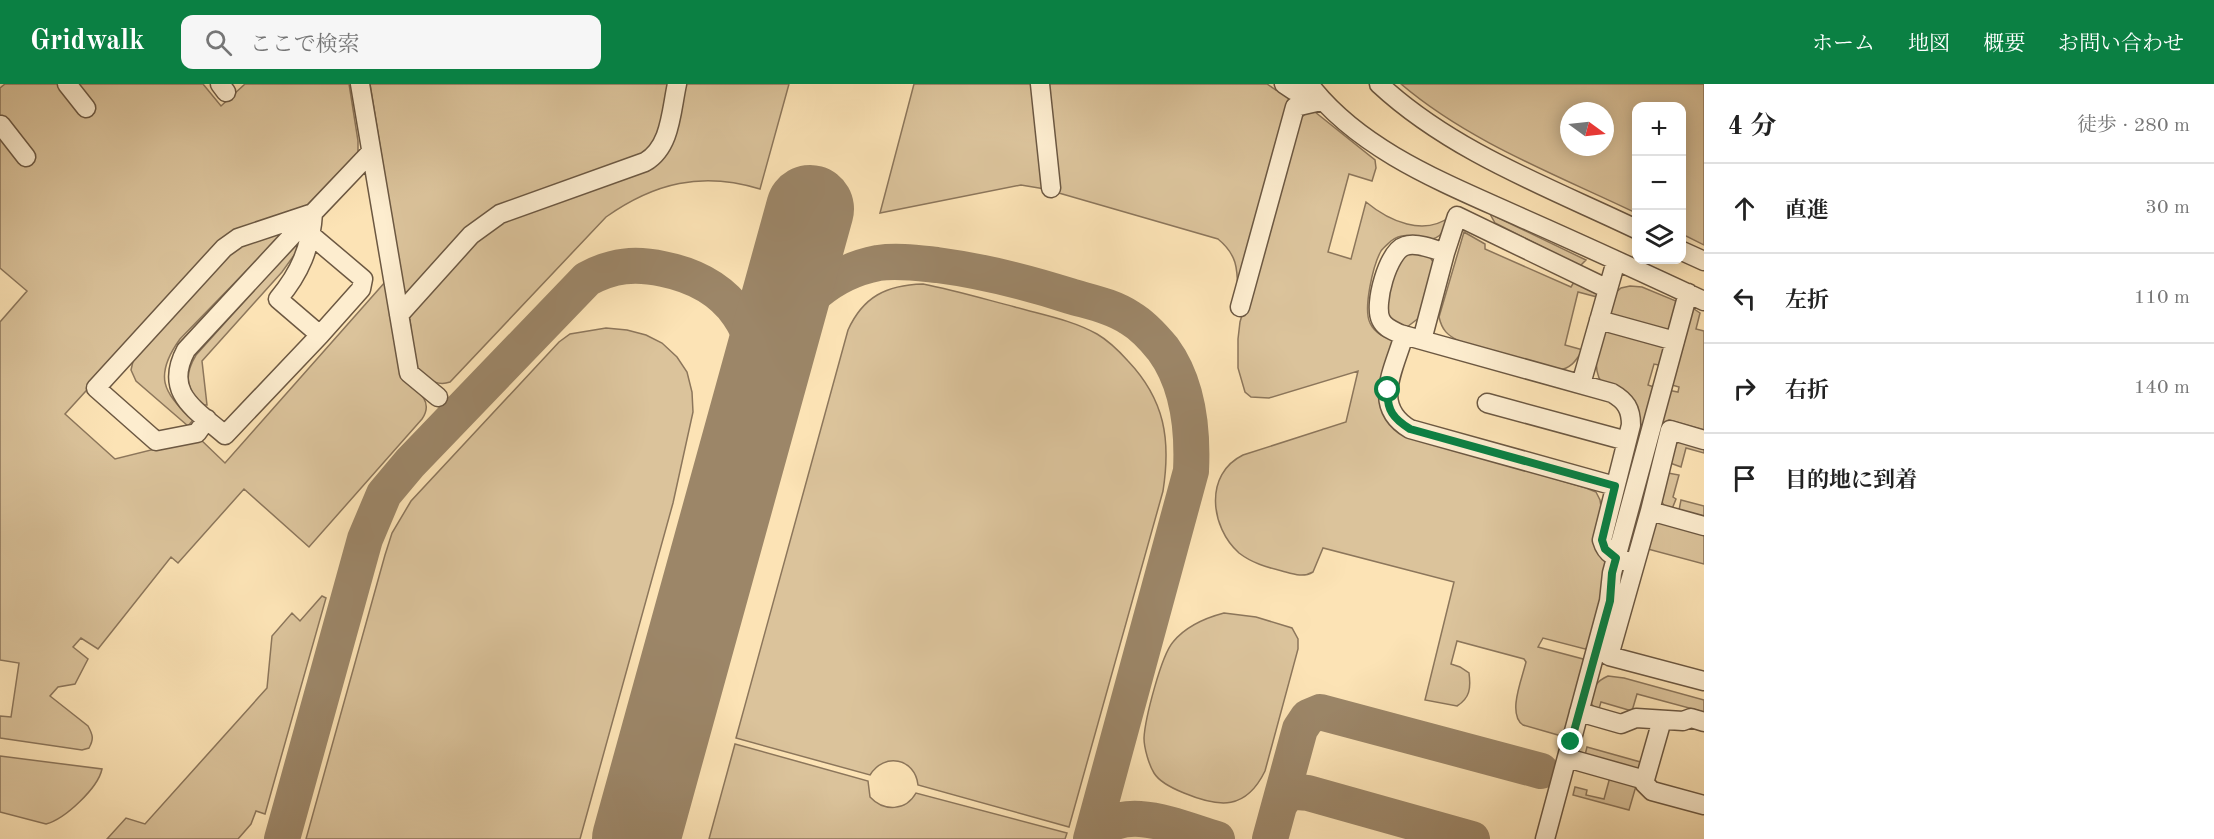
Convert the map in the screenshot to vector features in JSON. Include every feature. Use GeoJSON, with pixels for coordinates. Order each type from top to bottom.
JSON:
{"type":"FeatureCollection","features":[{"type":"Feature","properties":{"kind":"street"},"geometry":{"type":"LineString","coordinates":[[68,84],[86,108]]}},
{"type":"Feature","properties":{"kind":"street"},"geometry":{"type":"LineString","coordinates":[[360,84],[409,373],[438,397]]}},
{"type":"Feature","properties":{"kind":"street"},"geometry":{"type":"LineString","coordinates":[[399,315],[471,235],[500,214],[645,162],[654,156],[664,143],[677,84]]}},
{"type":"Feature","properties":{"kind":"street"},"geometry":{"type":"LineString","coordinates":[[1040,84],[1051,188]]}},
{"type":"Feature","properties":{"kind":"street"},"geometry":{"type":"LineString","coordinates":[[1284,84],[1321,101]]}},
{"type":"Feature","properties":{"kind":"street"},"geometry":{"type":"LineString","coordinates":[[1309,84],[1321,101],[1350,128],[1389,154],[1476,197],[1696,297],[1675,341],[1612,573],[1610,601],[1545,839]]}},
{"type":"Feature","properties":{"kind":"street"},"geometry":{"type":"LineString","coordinates":[[1379,84],[1417,115],[1464,145],[1632,227]]}},
{"type":"Feature","properties":{"kind":"street"},"geometry":{"type":"LineString","coordinates":[[1240,307],[1295,107],[1321,101]]}},
{"type":"Feature","properties":{"kind":"street"},"geometry":{"type":"LineString","coordinates":[[2,125],[26,158]]}},
{"type":"Feature","properties":{"kind":"street"},"geometry":{"type":"LineString","coordinates":[[311,235],[363,279],[361,289],[225,435],[188,403],[180,393],[177,379],[180,362],[186,350],[371,152]]}},
{"type":"Feature","properties":{"kind":"street"},"geometry":{"type":"LineString","coordinates":[[313,213],[311,235],[305,257],[292,282],[278,299],[320,335]]}},
{"type":"Feature","properties":{"kind":"street"},"geometry":{"type":"LineString","coordinates":[[207,419],[197,433],[156,441],[96,388],[224,248],[238,238],[313,213]]}},
{"type":"Feature","properties":{"kind":"street"},"geometry":{"type":"LineString","coordinates":[[1422,340],[1457,216],[1608,289]]}},
{"type":"Feature","properties":{"kind":"street"},"geometry":{"type":"LineString","coordinates":[[1445,253],[1408,245],[1399,248],[1391,257],[1378,308],[1380,319],[1387,328],[1404,335],[1612,393],[1623,400],[1631,416],[1602,540],[1605,549],[1616,558],[1635,563]]}},
{"type":"Feature","properties":{"kind":"street"},"geometry":{"type":"LineString","coordinates":[[1686,253],[1704,261]]}},
{"type":"Feature","properties":{"kind":"street"},"geometry":{"type":"LineString","coordinates":[[1581,384],[1616,261]]}},
{"type":"Feature","properties":{"kind":"street"},"geometry":{"type":"LineString","coordinates":[[1599,320],[1675,341]]}},
{"type":"Feature","properties":{"kind":"street"},"geometry":{"type":"LineString","coordinates":[[1404,335],[1387,401],[1394,417],[1400,423],[1410,429],[1615,486]]}},
{"type":"Feature","properties":{"kind":"street"},"geometry":{"type":"LineString","coordinates":[[1487,403],[1627,441]]}},
{"type":"Feature","properties":{"kind":"street"},"geometry":{"type":"LineString","coordinates":[[1587,682],[1609,656],[1670,430],[1704,440]]}},
{"type":"Feature","properties":{"kind":"street"},"geometry":{"type":"LineString","coordinates":[[1650,511],[1704,526]]}},
{"type":"Feature","properties":{"kind":"street"},"geometry":{"type":"LineString","coordinates":[[1609,656],[1704,681]]}},
{"type":"Feature","properties":{"kind":"street"},"geometry":{"type":"LineString","coordinates":[[1579,712],[1621,724],[1636,718],[1683,721],[1691,718],[1704,722]]}},
{"type":"Feature","properties":{"kind":"street"},"geometry":{"type":"LineString","coordinates":[[1662,720],[1644,783],[1652,791],[1704,805]]}},
{"type":"Feature","properties":{"kind":"street"},"geometry":{"type":"LineString","coordinates":[[1567,758],[1645,780]]}},
{"type":"Feature","properties":{"kind":"shaded area"},"geometry":{"type":"Polygon","coordinates":[[[5,84],[203,84],[221,106],[245,84],[349,84],[358,154],[310,209],[218,246],[65,414],[115,459],[199,438],[225,463],[386,281],[402,379],[418,391],[426,406],[422,419],[309,547],[244,489],[178,563],[171,557],[98,649],[81,638],[73,647],[88,659],[75,684],[58,687],[50,696],[88,726],[92,742],[89,748],[82,750],[0,738],[0,716],[11,717],[19,663],[0,660],[0,322],[27,291],[0,268],[0,88],[5,84]]]}},
{"type":"Feature","properties":{"kind":"shaded area"},"geometry":{"type":"Polygon","coordinates":[[[370,84],[673,84],[652,152],[505,206],[405,301],[370,84]]]}},
{"type":"Feature","properties":{"kind":"shaded area"},"geometry":{"type":"Polygon","coordinates":[[[680,84],[789,84],[760,189],[718,181],[698,181],[661,188],[624,205],[606,217],[450,382],[436,383],[416,370],[409,312],[482,234],[497,222],[647,167],[680,84]]]}},
{"type":"Feature","properties":{"kind":"shaded area"},"geometry":{"type":"Polygon","coordinates":[[[914,84],[1267,84],[1293,96],[1238,299],[1234,259],[1218,239],[1045,189],[1021,185],[880,213],[914,84]]]}},
{"type":"Feature","properties":{"kind":"shaded area"},"geometry":{"type":"Polygon","coordinates":[[[1401,84],[1704,84],[1704,245],[1686,236],[1686,102],[1632,102],[1632,211],[1514,156],[1427,105],[1401,84]]]}},
{"type":"Feature","properties":{"kind":"shaded area"},"geometry":{"type":"Polygon","coordinates":[[[1315,112],[1375,160],[1376,168],[1372,181],[1349,174],[1328,252],[1351,259],[1366,202],[1385,215],[1418,226],[1441,222],[1451,216],[1445,230],[1438,237],[1424,239],[1400,236],[1391,241],[1381,251],[1375,266],[1368,298],[1368,316],[1372,327],[1378,333],[1396,341],[1388,420],[1397,431],[1412,437],[1586,488],[1596,492],[1600,500],[1610,566],[1589,646],[1585,649],[1543,638],[1538,647],[1583,659],[1585,662],[1565,737],[1523,725],[1518,720],[1516,705],[1526,662],[1524,659],[1457,641],[1451,664],[1469,673],[1470,688],[1467,696],[1457,706],[1425,700],[1454,582],[1323,548],[1313,572],[1305,575],[1294,574],[1254,562],[1239,553],[1229,542],[1222,529],[1217,516],[1217,488],[1230,464],[1243,455],[1346,422],[1358,371],[1269,398],[1251,397],[1245,392],[1238,368],[1240,322],[1298,121],[1306,113],[1315,112]]]}},
{"type":"Feature","properties":{"kind":"shaded area"},"geometry":{"type":"Polygon","coordinates":[[[1490,214],[1586,260],[1581,265],[1576,264],[1495,223],[1490,214]]]}},
{"type":"Feature","properties":{"kind":"shaded area"},"geometry":{"type":"Polygon","coordinates":[[[288,228],[180,339],[172,352],[167,363],[165,383],[174,401],[193,420],[188,426],[136,381],[131,370],[134,357],[218,263],[249,240],[288,228]]]}},
{"type":"Feature","properties":{"kind":"shaded area"},"geometry":{"type":"Polygon","coordinates":[[[1464,232],[1485,244],[1485,249],[1571,287],[1574,282],[1598,290],[1597,297],[1578,292],[1565,345],[1583,350],[1576,360],[1559,370],[1459,341],[1446,332],[1439,317],[1464,232]]]}},
{"type":"Feature","properties":{"kind":"shaded area"},"geometry":{"type":"Polygon","coordinates":[[[301,238],[300,247],[282,272],[202,361],[207,405],[201,405],[188,381],[196,355],[301,238]]]}},
{"type":"Feature","properties":{"kind":"shaded area"},"geometry":{"type":"Polygon","coordinates":[[[1409,251],[1428,254],[1435,265],[1424,314],[1407,327],[1388,318],[1385,303],[1396,261],[1409,251]]]}},
{"type":"Feature","properties":{"kind":"shaded area"},"geometry":{"type":"Polygon","coordinates":[[[923,284],[1057,318],[1097,334],[1117,350],[1140,376],[1150,391],[1162,421],[1166,455],[1163,491],[1069,827],[918,785],[911,769],[898,761],[883,763],[870,775],[736,738],[848,330],[861,309],[877,295],[898,287],[923,284]]]}},
{"type":"Feature","properties":{"kind":"shaded area"},"geometry":{"type":"Polygon","coordinates":[[[1642,287],[1676,301],[1678,304],[1673,328],[1667,332],[1609,316],[1614,294],[1621,288],[1642,287]]]}},
{"type":"Feature","properties":{"kind":"shaded area"},"geometry":{"type":"Polygon","coordinates":[[[1691,307],[1700,313],[1696,329],[1704,331],[1704,430],[1669,420],[1635,546],[1624,543],[1668,390],[1678,392],[1679,387],[1672,385],[1691,307]]]}},
{"type":"Feature","properties":{"kind":"shaded area"},"geometry":{"type":"Polygon","coordinates":[[[606,328],[646,335],[662,343],[677,357],[687,372],[692,392],[693,412],[673,503],[580,839],[306,839],[392,533],[411,501],[559,342],[570,334],[606,328]]]}},
{"type":"Feature","properties":{"kind":"shaded area"},"geometry":{"type":"Polygon","coordinates":[[[1606,329],[1657,340],[1666,348],[1664,366],[1654,364],[1648,385],[1657,388],[1612,548],[1609,547],[1636,428],[1599,378],[1596,365],[1606,329]]]}},
{"type":"Feature","properties":{"kind":"shaded area"},"geometry":{"type":"Polygon","coordinates":[[[1683,440],[1704,444],[1704,453],[1686,448],[1681,467],[1670,463],[1675,444],[1683,440]]]}},
{"type":"Feature","properties":{"kind":"shaded area"},"geometry":{"type":"Polygon","coordinates":[[[1668,473],[1679,475],[1673,497],[1676,499],[1672,509],[1666,509],[1660,498],[1668,473]]]}},
{"type":"Feature","properties":{"kind":"shaded area"},"geometry":{"type":"Polygon","coordinates":[[[1681,500],[1704,506],[1704,515],[1679,510],[1681,500]]]}},
{"type":"Feature","properties":{"kind":"shaded area"},"geometry":{"type":"Polygon","coordinates":[[[1659,521],[1704,530],[1704,564],[1644,548],[1652,525],[1659,521]]]}},
{"type":"Feature","properties":{"kind":"shaded area"},"geometry":{"type":"Polygon","coordinates":[[[322,596],[326,598],[265,814],[256,811],[251,824],[238,839],[107,839],[126,818],[145,824],[267,688],[272,636],[292,613],[300,621],[322,596]]]}},
{"type":"Feature","properties":{"kind":"shaded area"},"geometry":{"type":"Polygon","coordinates":[[[1224,613],[1256,617],[1292,628],[1298,639],[1298,649],[1265,771],[1258,784],[1241,799],[1220,803],[1197,798],[1172,788],[1160,780],[1150,766],[1144,738],[1154,688],[1168,649],[1184,631],[1196,623],[1224,613]]]}},
{"type":"Feature","properties":{"kind":"shaded area"},"geometry":{"type":"Polygon","coordinates":[[[1608,676],[1624,678],[1704,700],[1704,712],[1637,694],[1632,711],[1601,702],[1598,712],[1589,701],[1590,697],[1598,683],[1608,676]]]}},
{"type":"Feature","properties":{"kind":"shaded area"},"geometry":{"type":"Polygon","coordinates":[[[735,744],[868,781],[870,797],[888,807],[907,803],[916,793],[1067,833],[1065,839],[709,839],[735,744]]]}},
{"type":"Feature","properties":{"kind":"shaded area"},"geometry":{"type":"Polygon","coordinates":[[[1587,747],[1644,763],[1640,768],[1632,770],[1585,755],[1587,747]]]}},
{"type":"Feature","properties":{"kind":"shaded area"},"geometry":{"type":"Polygon","coordinates":[[[0,756],[102,769],[94,785],[80,802],[62,816],[46,824],[0,812],[0,756]]]}},
{"type":"Feature","properties":{"kind":"shaded area"},"geometry":{"type":"Polygon","coordinates":[[[1610,777],[1636,786],[1629,810],[1573,795],[1575,787],[1587,790],[1586,795],[1604,799],[1610,777]]]}},
{"type":"Feature","properties":{"kind":"taxiway"},"geometry":{"type":"LineString","coordinates":[[773,344],[805,303],[829,282],[860,268],[878,263],[900,262],[954,267],[988,274],[1101,305],[1116,310],[1134,321],[1148,332],[1163,349],[1178,377],[1187,407],[1190,423],[1191,471],[1091,839]]}},
{"type":"Feature","properties":{"kind":"taxiway"},"geometry":{"type":"LineString","coordinates":[[282,839],[365,539],[384,494],[410,463],[587,279],[615,268],[643,266],[687,276],[708,286],[725,299],[738,314],[749,333],[758,376],[757,401]]}},
{"type":"Feature","properties":{"kind":"taxiway"},"geometry":{"type":"LineString","coordinates":[[1270,839],[1300,729],[1308,717],[1320,712],[1541,771]]}},
{"type":"Feature","properties":{"kind":"taxiway"},"geometry":{"type":"LineString","coordinates":[[1279,806],[1291,793],[1308,793],[1472,839]]}},
{"type":"Feature","properties":{"kind":"taxiway"},"geometry":{"type":"LineString","coordinates":[[1094,839],[1105,827],[1119,821],[1134,819],[1169,824],[1217,839]]}},
{"type":"Feature","properties":{"kind":"runway"},"geometry":{"type":"LineString","coordinates":[[636,839],[810,209]]}},
{"type":"Feature","properties":{"kind":"route"},"geometry":{"type":"LineString","coordinates":[[1388,390],[1389,409],[1400,423],[1410,429],[1615,486],[1602,540],[1605,549],[1616,558],[1612,573],[1610,601],[1571,742]]}}]}
